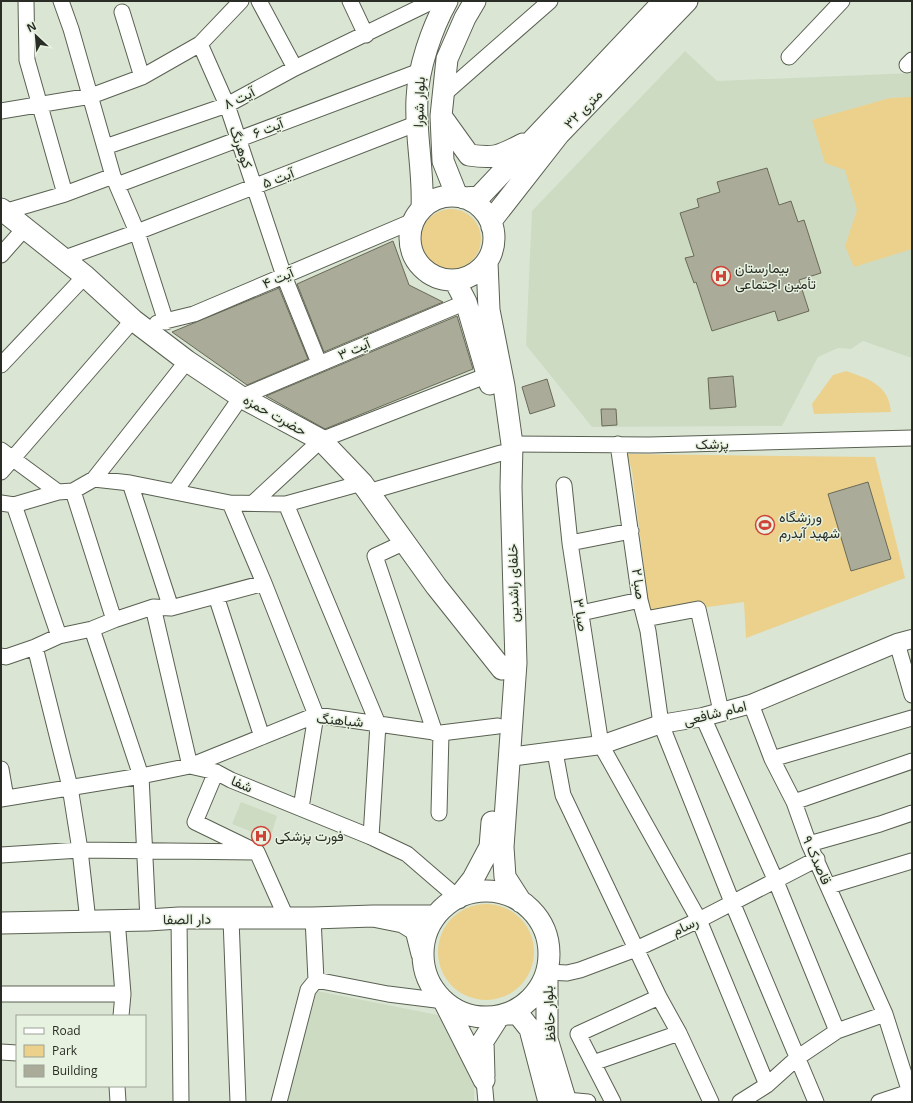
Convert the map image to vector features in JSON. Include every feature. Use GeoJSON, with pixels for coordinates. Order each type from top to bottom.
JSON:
{"type":"FeatureCollection","features":[{"type":"Feature","properties":{"kind":"main road","name":"بلوار شورا"},"geometry":{"type":"LineString","coordinates":[[418,215],[423,184],[419,158],[416,100],[420,71],[438,17],[447,1]]}},
{"type":"Feature","properties":{"kind":"main road","name":"بلوار شورا"},"geometry":{"type":"LineString","coordinates":[[461,197],[443,161],[442,116],[448,59],[465,18],[475,1]]}},
{"type":"Feature","properties":{"kind":"main road","name":"۳۲ متری"},"geometry":{"type":"LineString","coordinates":[[461,197],[479,197],[662,11],[687,1]]}},
{"type":"Feature","properties":{"kind":"main road","name":"۳۲ متری"},"geometry":{"type":"LineString","coordinates":[[492,227],[491,222],[559,134],[662,11]]}},
{"type":"Feature","properties":{"kind":"main road"},"geometry":{"type":"LineString","coordinates":[[442,116],[469,155],[487,158],[500,156],[538,136]]}},
{"type":"Feature","properties":{"kind":"main road"},"geometry":{"type":"LineString","coordinates":[[461,197],[477,204],[486,214],[492,227],[493,245],[487,262],[470,276],[455,281],[434,276],[423,269],[415,259],[410,247],[410,234],[418,215],[438,199],[461,197]]}},
{"type":"Feature","properties":{"kind":"main road","name":"حضرت حمزه"},"geometry":{"type":"LineString","coordinates":[[3,210],[24,229],[85,276],[136,323],[187,360],[241,396],[321,440],[365,487],[436,586],[502,669]]}},
{"type":"Feature","properties":{"kind":"main road","name":"خلفای راشدین"},"geometry":{"type":"LineString","coordinates":[[458,898],[473,878],[490,847],[496,779],[502,669],[506,448],[504,386],[488,310],[487,262]]}},
{"type":"Feature","properties":{"kind":"main road","name":"خلفای راشدین"},"geometry":{"type":"LineString","coordinates":[[455,281],[466,302],[488,375],[506,448],[511,487],[516,663],[503,847],[506,877],[521,902]]}},
{"type":"Feature","properties":{"kind":"main road"},"geometry":{"type":"LineString","coordinates":[[423,957],[426,936],[435,916],[445,906],[470,893],[490,892],[509,896],[521,902],[530,909],[543,927],[548,948],[547,972],[540,986],[522,1006],[502,1015],[486,1017],[472,1016],[459,1011],[444,1001]]}},
{"type":"Feature","properties":{"kind":"main road"},"geometry":{"type":"LineString","coordinates":[[373,916],[435,916]]}},
{"type":"Feature","properties":{"kind":"main road"},"geometry":{"type":"LineString","coordinates":[[373,916],[403,922],[416,930],[425,970],[430,983],[444,1001],[484,1080]]}},
{"type":"Feature","properties":{"kind":"main road","name":"دار الصفا"},"geometry":{"type":"LineString","coordinates":[[1,923],[179,918],[313,918],[373,916]]}},
{"type":"Feature","properties":{"kind":"main road","name":"بلوار حافظ"},"geometry":{"type":"LineString","coordinates":[[547,972],[547,1039],[560,1101]]}},
{"type":"Feature","properties":{"kind":"main road","name":"بلوار حافظ"},"geometry":{"type":"LineString","coordinates":[[502,1015],[518,1014],[530,1029],[560,1101]]}},
{"type":"Feature","properties":{"kind":"main road"},"geometry":{"type":"LineString","coordinates":[[484,1080],[483,1041],[502,1015]]}},
{"type":"Feature","properties":{"kind":"main road"},"geometry":{"type":"LineString","coordinates":[[483,1041],[498,1027],[518,1024],[530,1029]]}},
{"type":"Feature","properties":{"kind":"street"},"geometry":{"type":"LineString","coordinates":[[26,1],[27,60],[65,194]]}},
{"type":"Feature","properties":{"kind":"street"},"geometry":{"type":"LineString","coordinates":[[61,1],[71,29],[115,180],[137,232],[166,322]]}},
{"type":"Feature","properties":{"kind":"street"},"geometry":{"type":"LineString","coordinates":[[1,111],[40,106],[91,96],[142,77],[200,44],[241,1]]}},
{"type":"Feature","properties":{"kind":"street"},"geometry":{"type":"LineString","coordinates":[[259,1],[295,68]]}},
{"type":"Feature","properties":{"kind":"street"},"geometry":{"type":"LineString","coordinates":[[350,1],[366,35]]}},
{"type":"Feature","properties":{"kind":"street","name":"آیت ۸"},"geometry":{"type":"LineString","coordinates":[[106,147],[227,105],[295,68],[366,35],[433,1]]}},
{"type":"Feature","properties":{"kind":"street"},"geometry":{"type":"LineString","coordinates":[[444,94],[550,1]]}},
{"type":"Feature","properties":{"kind":"street"},"geometry":{"type":"LineString","coordinates":[[789,57],[842,1]]}},
{"type":"Feature","properties":{"kind":"street"},"geometry":{"type":"LineString","coordinates":[[122,12],[142,77]]}},
{"type":"Feature","properties":{"kind":"street","name":"کوهرنگ"},"geometry":{"type":"LineString","coordinates":[[200,44],[227,105],[284,276],[318,363]]}},
{"type":"Feature","properties":{"kind":"street","name":"آیت ۶"},"geometry":{"type":"LineString","coordinates":[[3,210],[115,180],[238,140],[420,71]]}},
{"type":"Feature","properties":{"kind":"street","name":"آیت ۵"},"geometry":{"type":"LineString","coordinates":[[62,259],[137,232],[418,123]]}},
{"type":"Feature","properties":{"kind":"street","name":"آیت ۴"},"geometry":{"type":"LineString","coordinates":[[136,323],[166,322],[194,314],[284,276],[418,215]]}},
{"type":"Feature","properties":{"kind":"street"},"geometry":{"type":"LineString","coordinates":[[1,255],[24,229]]}},
{"type":"Feature","properties":{"kind":"street"},"geometry":{"type":"LineString","coordinates":[[1,365],[85,276]]}},
{"type":"Feature","properties":{"kind":"street","name":"آیت ۳"},"geometry":{"type":"LineString","coordinates":[[241,396],[466,302]]}},
{"type":"Feature","properties":{"kind":"street"},"geometry":{"type":"LineString","coordinates":[[1,472],[6,455],[136,323]]}},
{"type":"Feature","properties":{"kind":"street"},"geometry":{"type":"LineString","coordinates":[[59,636],[7,504],[58,492],[73,491],[94,479],[187,360]]}},
{"type":"Feature","properties":{"kind":"street"},"geometry":{"type":"LineString","coordinates":[[253,503],[321,440],[488,375]]}},
{"type":"Feature","properties":{"kind":"street"},"geometry":{"type":"LineString","coordinates":[[175,492],[241,396]]}},
{"type":"Feature","properties":{"kind":"street","name":"پزشک"},"geometry":{"type":"LineString","coordinates":[[94,479],[130,483],[230,503],[286,504],[365,487],[506,448],[618,444],[649,445],[912,438]]}},
{"type":"Feature","properties":{"kind":"street","name":"صبا ۲"},"geometry":{"type":"LineString","coordinates":[[618,444],[632,531],[640,600],[645,619],[661,724],[732,902],[816,1102]]}},
{"type":"Feature","properties":{"kind":"street"},"geometry":{"type":"LineString","coordinates":[[6,455],[58,492]]}},
{"type":"Feature","properties":{"kind":"street"},"geometry":{"type":"LineString","coordinates":[[130,483],[171,608]]}},
{"type":"Feature","properties":{"kind":"street","name":"صبا ۳"},"geometry":{"type":"LineString","coordinates":[[564,485],[570,543],[601,744]]}},
{"type":"Feature","properties":{"kind":"street"},"geometry":{"type":"LineString","coordinates":[[73,491],[114,620]]}},
{"type":"Feature","properties":{"kind":"street"},"geometry":{"type":"LineString","coordinates":[[230,503],[264,583],[316,715],[301,808]]}},
{"type":"Feature","properties":{"kind":"street"},"geometry":{"type":"LineString","coordinates":[[286,504],[378,724],[371,837]]}},
{"type":"Feature","properties":{"kind":"street"},"geometry":{"type":"LineString","coordinates":[[570,543],[632,531]]}},
{"type":"Feature","properties":{"kind":"street"},"geometry":{"type":"LineString","coordinates":[[405,542],[375,556],[438,733],[440,813]]}},
{"type":"Feature","properties":{"kind":"street"},"geometry":{"type":"LineString","coordinates":[[1,642],[3,656],[35,648],[59,636],[92,629],[153,607],[171,608],[264,583]]}},
{"type":"Feature","properties":{"kind":"street"},"geometry":{"type":"LineString","coordinates":[[216,596],[262,737]]}},
{"type":"Feature","properties":{"kind":"street"},"geometry":{"type":"LineString","coordinates":[[581,613],[640,600]]}},
{"type":"Feature","properties":{"kind":"street"},"geometry":{"type":"LineString","coordinates":[[153,607],[190,766]]}},
{"type":"Feature","properties":{"kind":"street"},"geometry":{"type":"LineString","coordinates":[[645,619],[698,609],[721,711]]}},
{"type":"Feature","properties":{"kind":"street"},"geometry":{"type":"LineString","coordinates":[[92,629],[141,776],[148,920]]}},
{"type":"Feature","properties":{"kind":"street"},"geometry":{"type":"LineString","coordinates":[[904,641],[912,695]]}},
{"type":"Feature","properties":{"kind":"street","name":"امام شافعی"},"geometry":{"type":"LineString","coordinates":[[509,757],[554,752],[601,744],[661,724],[703,717],[751,704],[904,641]]}},
{"type":"Feature","properties":{"kind":"street"},"geometry":{"type":"LineString","coordinates":[[35,648],[70,787],[80,850],[88,921]]}},
{"type":"Feature","properties":{"kind":"street","name":"قاصدک ۹"},"geometry":{"type":"LineString","coordinates":[[751,704],[772,759],[794,802],[809,844],[885,1014],[912,1094]]}},
{"type":"Feature","properties":{"kind":"street","name":"شباهنگ"},"geometry":{"type":"LineString","coordinates":[[190,766],[316,715],[438,733],[498,726]]}},
{"type":"Feature","properties":{"kind":"street"},"geometry":{"type":"LineString","coordinates":[[703,717],[775,879],[837,1031]]}},
{"type":"Feature","properties":{"kind":"street"},"geometry":{"type":"LineString","coordinates":[[772,759],[912,718]]}},
{"type":"Feature","properties":{"kind":"street"},"geometry":{"type":"LineString","coordinates":[[601,744],[699,920],[767,1085]]}},
{"type":"Feature","properties":{"kind":"street"},"geometry":{"type":"LineString","coordinates":[[554,752],[564,795],[659,998],[678,1033],[711,1102]]}},
{"type":"Feature","properties":{"kind":"street"},"geometry":{"type":"LineString","coordinates":[[794,802],[912,761]]}},
{"type":"Feature","properties":{"kind":"street","name":"شفا"},"geometry":{"type":"LineString","coordinates":[[4,798],[141,776],[190,766],[216,772],[231,780],[371,837],[407,854],[458,898]]}},
{"type":"Feature","properties":{"kind":"street"},"geometry":{"type":"LineString","coordinates":[[1,769],[4,798]]}},
{"type":"Feature","properties":{"kind":"street"},"geometry":{"type":"LineString","coordinates":[[216,772],[195,822],[257,852],[286,918]]}},
{"type":"Feature","properties":{"kind":"street"},"geometry":{"type":"LineString","coordinates":[[809,844],[880,824],[912,813]]}},
{"type":"Feature","properties":{"kind":"street"},"geometry":{"type":"LineString","coordinates":[[1,855],[80,850],[257,852]]}},
{"type":"Feature","properties":{"kind":"street","name":"رسام"},"geometry":{"type":"LineString","coordinates":[[547,972],[567,973],[580,970],[636,949],[699,920],[775,879],[817,859]]}},
{"type":"Feature","properties":{"kind":"street"},"geometry":{"type":"LineString","coordinates":[[829,886],[912,861]]}},
{"type":"Feature","properties":{"kind":"street"},"geometry":{"type":"LineString","coordinates":[[179,918],[180,1102]]}},
{"type":"Feature","properties":{"kind":"street"},"geometry":{"type":"LineString","coordinates":[[231,918],[238,1102]]}},
{"type":"Feature","properties":{"kind":"street"},"geometry":{"type":"LineString","coordinates":[[279,1102],[308,990],[316,980],[313,918]]}},
{"type":"Feature","properties":{"kind":"street"},"geometry":{"type":"LineString","coordinates":[[117,920],[123,994],[121,1015]]}},
{"type":"Feature","properties":{"kind":"street"},"geometry":{"type":"LineString","coordinates":[[316,980],[388,994],[444,1001]]}},
{"type":"Feature","properties":{"kind":"street"},"geometry":{"type":"LineString","coordinates":[[1,994],[123,994]]}},
{"type":"Feature","properties":{"kind":"street"},"geometry":{"type":"LineString","coordinates":[[613,1102],[578,1034],[659,998]]}},
{"type":"Feature","properties":{"kind":"street"},"geometry":{"type":"LineString","coordinates":[[740,1102],[767,1085],[797,1058],[837,1031],[885,1014]]}},
{"type":"Feature","properties":{"kind":"street"},"geometry":{"type":"LineString","coordinates":[[593,1063],[678,1033]]}},
{"type":"Feature","properties":{"kind":"street"},"geometry":{"type":"LineString","coordinates":[[1,1052],[16,1053]]}},
{"type":"Feature","properties":{"kind":"street"},"geometry":{"type":"LineString","coordinates":[[484,1080],[486,1102]]}},
{"type":"Feature","properties":{"kind":"street"},"geometry":{"type":"LineString","coordinates":[[117,1087],[118,1102]]}},
{"type":"Feature","properties":{"kind":"street"},"geometry":{"type":"LineString","coordinates":[[879,1102],[912,1094]]}},
{"type":"Feature","properties":{"kind":"street"},"geometry":{"type":"LineString","coordinates":[[560,1101],[588,1102]]}},
{"type":"Feature","properties":{"kind":"shaded area","name":"بیمارستان تأمین اجتماعی"},"geometry":{"type":"Polygon","coordinates":[[[685,51],[717,81],[912,73],[912,358],[863,341],[851,349],[838,348],[818,357],[782,426],[592,427],[526,345],[532,211],[685,51]]]}},
{"type":"Feature","properties":{"kind":"shaded area"},"geometry":{"type":"Polygon","coordinates":[[[241,802],[277,816],[270,839],[232,824],[241,802]]]}},
{"type":"Feature","properties":{"kind":"shaded area"},"geometry":{"type":"Polygon","coordinates":[[[317,991],[438,1015],[474,1085],[474,1102],[286,1102],[317,991]]]}},
{"type":"Feature","properties":{"kind":"green space"},"geometry":{"type":"Polygon","coordinates":[[[912,97],[912,249],[854,267],[845,246],[857,210],[845,170],[825,163],[812,120],[890,98],[912,97]]]}},
{"type":"Feature","properties":{"kind":"green space"},"geometry":{"type":"Polygon","coordinates":[[[451,209],[468,214],[476,222],[481,239],[476,256],[468,264],[451,269],[434,264],[426,256],[421,239],[426,222],[434,214],[451,209]]]}},
{"type":"Feature","properties":{"kind":"green space"},"geometry":{"type":"Polygon","coordinates":[[[846,371],[870,380],[882,389],[886,395],[891,412],[814,414],[812,404],[833,375],[846,371]]]}},
{"type":"Feature","properties":{"kind":"green space","name":"ورزشگاه شهید آبدرم"},"geometry":{"type":"Polygon","coordinates":[[[627,454],[875,457],[905,578],[746,638],[744,602],[650,615],[632,471],[627,454]]]}},
{"type":"Feature","properties":{"kind":"green space"},"geometry":{"type":"Polygon","coordinates":[[[486,904],[504,908],[513,912],[520,918],[526,925],[530,934],[534,952],[530,970],[526,979],[520,986],[513,992],[504,996],[486,1000],[468,996],[459,992],[452,986],[446,979],[442,970],[438,952],[442,934],[446,925],[452,918],[459,912],[468,908],[486,904]]]}},
{"type":"Feature","properties":{"kind":"building"},"geometry":{"type":"Polygon","coordinates":[[[767,168],[779,205],[791,201],[798,222],[804,220],[821,273],[799,280],[809,311],[778,321],[775,311],[712,331],[696,282],[694,283],[685,258],[694,256],[680,213],[699,207],[697,199],[720,192],[717,182],[767,168]]]}},
{"type":"Feature","properties":{"kind":"building"},"geometry":{"type":"Polygon","coordinates":[[[393,241],[409,285],[443,302],[324,352],[297,284],[393,241]]]}},
{"type":"Feature","properties":{"kind":"building"},"geometry":{"type":"Polygon","coordinates":[[[279,288],[308,359],[247,385],[172,332],[279,288]]]}},
{"type":"Feature","properties":{"kind":"building"},"geometry":{"type":"Polygon","coordinates":[[[457,316],[473,369],[325,429],[266,396],[457,316]]]}},
{"type":"Feature","properties":{"kind":"building"},"geometry":{"type":"Polygon","coordinates":[[[733,376],[736,407],[710,409],[708,378],[733,376]]]}},
{"type":"Feature","properties":{"kind":"building"},"geometry":{"type":"Polygon","coordinates":[[[547,379],[555,406],[530,414],[522,387],[547,379]]]}},
{"type":"Feature","properties":{"kind":"building"},"geometry":{"type":"Polygon","coordinates":[[[601,409],[616,409],[617,425],[602,426],[601,409]]]}},
{"type":"Feature","properties":{"kind":"building"},"geometry":{"type":"Polygon","coordinates":[[[868,482],[891,559],[851,571],[828,494],[868,482]]]}},
{"type":"Feature","properties":{"kind":"place","name":"بیمارستان تأمین اجتماعی"},"geometry":{"type":"Point","coordinates":[721,276]}},
{"type":"Feature","properties":{"kind":"place","name":"ورزشگاه شهید آبدرم"},"geometry":{"type":"Point","coordinates":[765,525]}},
{"type":"Feature","properties":{"kind":"place","name":"فورت پزشکی"},"geometry":{"type":"Point","coordinates":[261,836]}}]}
